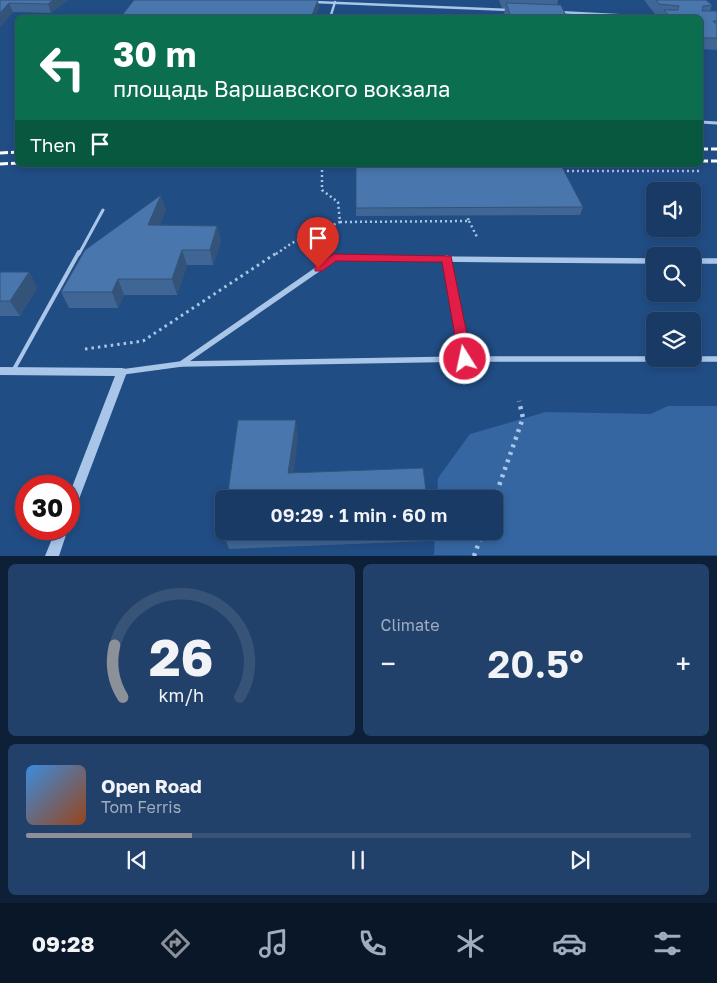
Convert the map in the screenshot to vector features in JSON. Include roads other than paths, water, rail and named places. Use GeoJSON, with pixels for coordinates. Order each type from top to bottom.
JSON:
{"type":"FeatureCollection","features":[{"type":"Feature","properties":{"kind":"street"},"geometry":{"type":"LineString","coordinates":[[305,2],[514,10]]}},
{"type":"Feature","properties":{"kind":"street"},"geometry":{"type":"LineString","coordinates":[[331,15],[335,2]]}},
{"type":"Feature","properties":{"kind":"street"},"geometry":{"type":"LineString","coordinates":[[553,12],[613,15]]}},
{"type":"Feature","properties":{"kind":"street"},"geometry":{"type":"LineString","coordinates":[[703,122],[717,123]]}},
{"type":"Feature","properties":{"kind":"street"},"geometry":{"type":"LineString","coordinates":[[181,364],[334,258],[646,261]]}},
{"type":"Feature","properties":{"kind":"street"},"geometry":{"type":"LineString","coordinates":[[447,258],[465,359]]}},
{"type":"Feature","properties":{"kind":"street"},"geometry":{"type":"LineString","coordinates":[[701,261],[717,262]]}},
{"type":"Feature","properties":{"kind":"street"},"geometry":{"type":"LineString","coordinates":[[0,371],[122,372],[181,364],[465,359],[717,359]]}},
{"type":"Feature","properties":{"kind":"street"},"geometry":{"type":"LineString","coordinates":[[80,482],[122,372]]}},
{"type":"Feature","properties":{"kind":"street"},"geometry":{"type":"LineString","coordinates":[[52,556],[58,540]]}},
{"type":"Feature","properties":{"kind":"lane"},"geometry":{"type":"LineString","coordinates":[[13,371],[102,210]]}},
{"type":"Feature","properties":{"kind":"railway"},"geometry":{"type":"LineString","coordinates":[[703,149],[717,149]]}},
{"type":"Feature","properties":{"kind":"railway"},"geometry":{"type":"LineString","coordinates":[[0,153],[15,152]]}},
{"type":"Feature","properties":{"kind":"railway"},"geometry":{"type":"LineString","coordinates":[[703,161],[717,161]]}},
{"type":"Feature","properties":{"kind":"railway"},"geometry":{"type":"LineString","coordinates":[[0,164],[15,163]]}}]}
